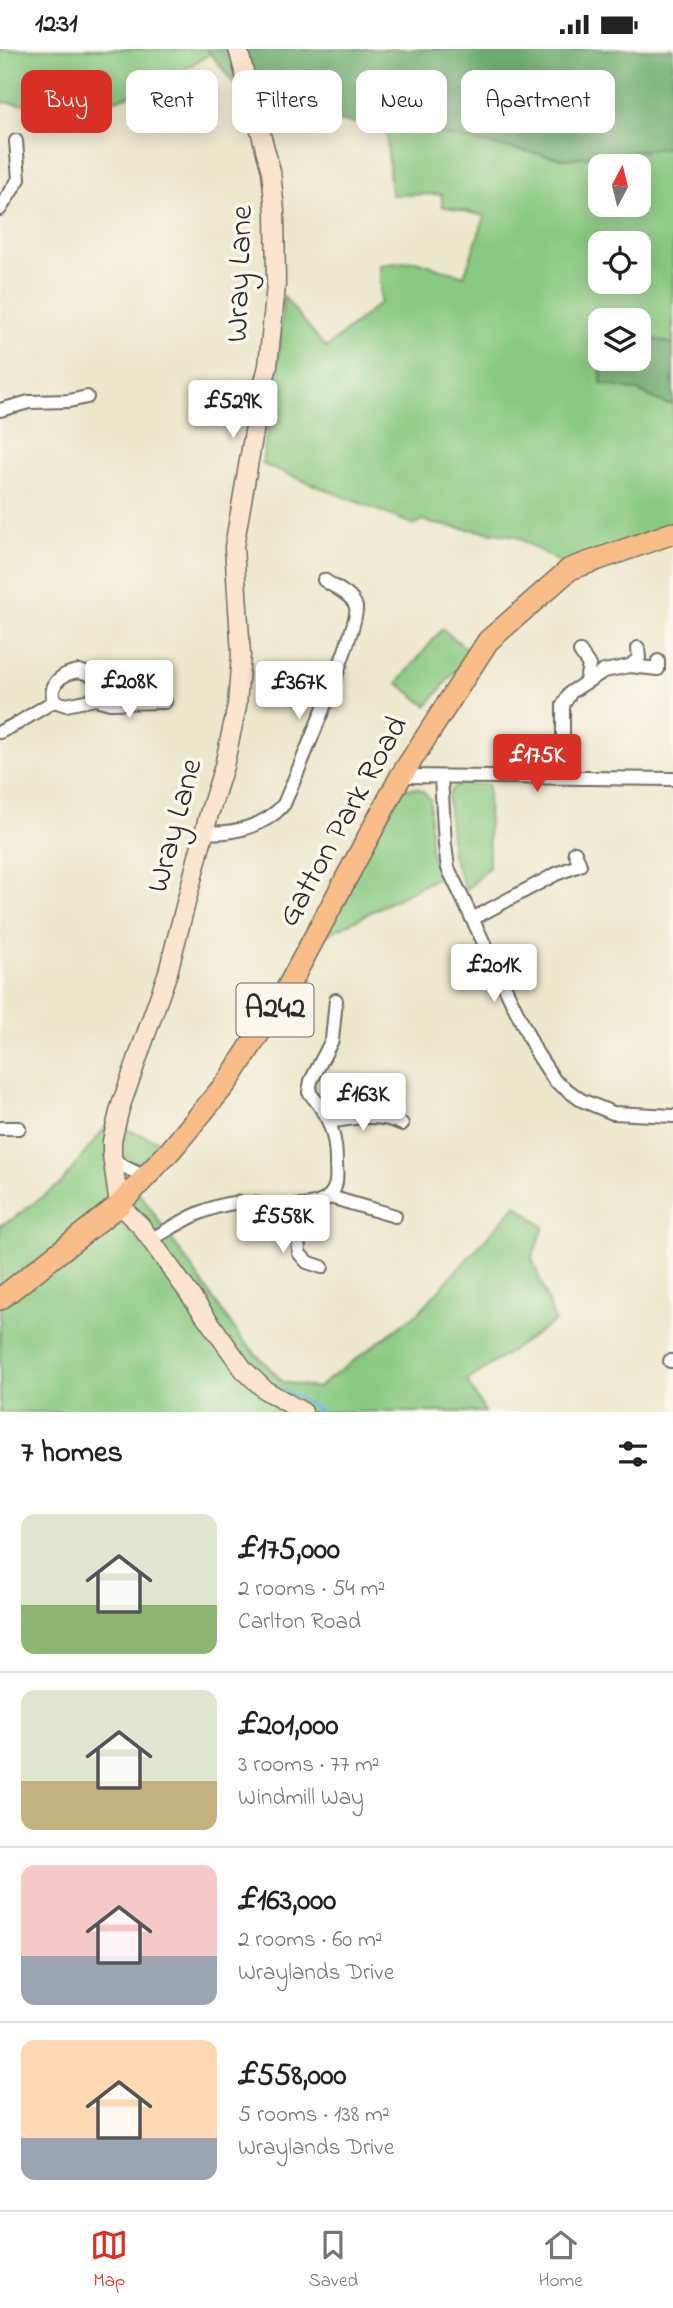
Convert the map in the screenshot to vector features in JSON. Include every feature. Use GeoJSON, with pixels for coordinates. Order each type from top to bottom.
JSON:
{"type":"FeatureCollection","features":[{"type":"Feature","properties":{"kind":"main road","name":"Gatton Park Road"},"geometry":{"type":"LineString","coordinates":[[120,1205],[185,1134],[228,1081],[282,998],[401,776],[488,641],[569,569],[673,533]]}},
{"type":"Feature","properties":{"kind":"main road","name":"A242"},"geometry":{"type":"LineString","coordinates":[[0,1299],[120,1205]]}},
{"type":"Feature","properties":{"kind":"street","name":"Wray Lane"},"geometry":{"type":"LineString","coordinates":[[120,1205],[112,1141],[120,1108],[168,972],[224,766],[237,706],[241,654],[234,547],[260,397],[268,366],[276,285],[275,211],[271,170],[238,49]]}},
{"type":"Feature","properties":{"kind":"street"},"geometry":{"type":"LineString","coordinates":[[0,209],[19,179],[16,141]]}},
{"type":"Feature","properties":{"kind":"street"},"geometry":{"type":"LineString","coordinates":[[0,410],[29,402],[69,401],[87,397]]}},
{"type":"Feature","properties":{"kind":"street"},"geometry":{"type":"LineString","coordinates":[[204,832],[240,830],[272,816],[284,804],[356,617],[356,607],[351,599],[324,580]]}},
{"type":"Feature","properties":{"kind":"street"},"geometry":{"type":"LineString","coordinates":[[630,666],[639,658],[638,648]]}},
{"type":"Feature","properties":{"kind":"street"},"geometry":{"type":"LineString","coordinates":[[580,652],[589,665],[586,681]]}},
{"type":"Feature","properties":{"kind":"street"},"geometry":{"type":"LineString","coordinates":[[563,777],[563,705],[571,692],[604,671],[630,666],[658,669],[657,661]]}},
{"type":"Feature","properties":{"kind":"street"},"geometry":{"type":"LineString","coordinates":[[54,701],[52,694],[57,681],[64,675],[79,671],[92,675],[100,685],[95,699]]}},
{"type":"Feature","properties":{"kind":"street"},"geometry":{"type":"LineString","coordinates":[[0,732],[54,701],[66,705],[95,699],[110,703],[165,702]]}},
{"type":"Feature","properties":{"kind":"street"},"geometry":{"type":"LineString","coordinates":[[401,776],[673,779]]}},
{"type":"Feature","properties":{"kind":"street"},"geometry":{"type":"LineString","coordinates":[[441,777],[448,868],[536,1052],[555,1081],[581,1100],[613,1113],[673,1116]]}},
{"type":"Feature","properties":{"kind":"street"},"geometry":{"type":"LineString","coordinates":[[472,919],[580,864]]}},
{"type":"Feature","properties":{"kind":"street"},"geometry":{"type":"LineString","coordinates":[[150,1240],[208,1209],[234,1203],[297,1207],[313,1205],[330,1197],[336,1184],[336,1151],[325,1109],[309,1092],[311,1081],[331,1041],[336,1000]]}},
{"type":"Feature","properties":{"kind":"street"},"geometry":{"type":"LineString","coordinates":[[329,1122],[364,1116],[395,1120],[402,1124]]}},
{"type":"Feature","properties":{"kind":"street"},"geometry":{"type":"LineString","coordinates":[[0,1128],[19,1128]]}},
{"type":"Feature","properties":{"kind":"street"},"geometry":{"type":"LineString","coordinates":[[112,1155],[119,1164],[145,1177]]}},
{"type":"Feature","properties":{"kind":"street"},"geometry":{"type":"LineString","coordinates":[[330,1197],[395,1216]]}},
{"type":"Feature","properties":{"kind":"street"},"geometry":{"type":"LineString","coordinates":[[120,1205],[140,1225],[244,1370],[265,1390],[303,1412]]}},
{"type":"Feature","properties":{"kind":"street"},"geometry":{"type":"LineString","coordinates":[[297,1207],[299,1253],[307,1262],[322,1267]]}},
{"type":"Feature","properties":{"kind":"green space"},"geometry":{"type":"Polygon","coordinates":[[[0,49],[207,49],[211,53],[183,70],[126,70],[126,96],[112,101],[112,70],[21,70],[21,104],[0,102],[0,49]]]}},
{"type":"Feature","properties":{"kind":"green space"},"geometry":{"type":"Polygon","coordinates":[[[207,49],[673,49],[673,147],[588,154],[588,156],[565,159],[433,133],[447,133],[447,70],[356,70],[356,123],[342,122],[342,70],[232,70],[232,82],[207,49]]]}},
{"type":"Feature","properties":{"kind":"green space"},"geometry":{"type":"Polygon","coordinates":[[[387,133],[433,133],[564,159],[588,156],[588,217],[651,217],[651,154],[609,154],[673,147],[673,344],[651,338],[651,308],[588,308],[588,371],[601,371],[601,383],[638,391],[666,404],[673,403],[673,527],[570,569],[515,536],[433,524],[423,520],[414,525],[262,464],[280,346],[283,296],[326,348],[380,303],[380,265],[416,261],[464,276],[485,216],[442,206],[442,194],[391,195],[387,133]]]}},
{"type":"Feature","properties":{"kind":"green space"},"geometry":{"type":"Polygon","coordinates":[[[651,338],[673,344],[673,403],[666,404],[638,391],[601,384],[602,371],[651,371],[651,338]]]}},
{"type":"Feature","properties":{"kind":"green space"},"geometry":{"type":"Polygon","coordinates":[[[442,629],[471,652],[427,706],[398,683],[442,629]]]}},
{"type":"Feature","properties":{"kind":"green space"},"geometry":{"type":"Polygon","coordinates":[[[462,784],[488,784],[489,867],[466,891],[452,854],[448,798],[452,788],[462,784]]]}},
{"type":"Feature","properties":{"kind":"green space"},"geometry":{"type":"Polygon","coordinates":[[[417,788],[430,799],[430,849],[439,877],[317,940],[403,789],[417,788]]]}},
{"type":"Feature","properties":{"kind":"green space"},"geometry":{"type":"Polygon","coordinates":[[[109,1123],[163,1143],[144,1161],[136,1163],[130,1179],[239,1336],[283,1382],[317,1388],[419,1312],[516,1205],[544,1227],[532,1258],[555,1321],[467,1381],[485,1412],[0,1412],[0,1225],[11,1220],[61,1183],[109,1123]]]}},
{"type":"Feature","properties":{"kind":"waterway"},"geometry":{"type":"LineString","coordinates":[[283,1389],[322,1412]]}}]}
